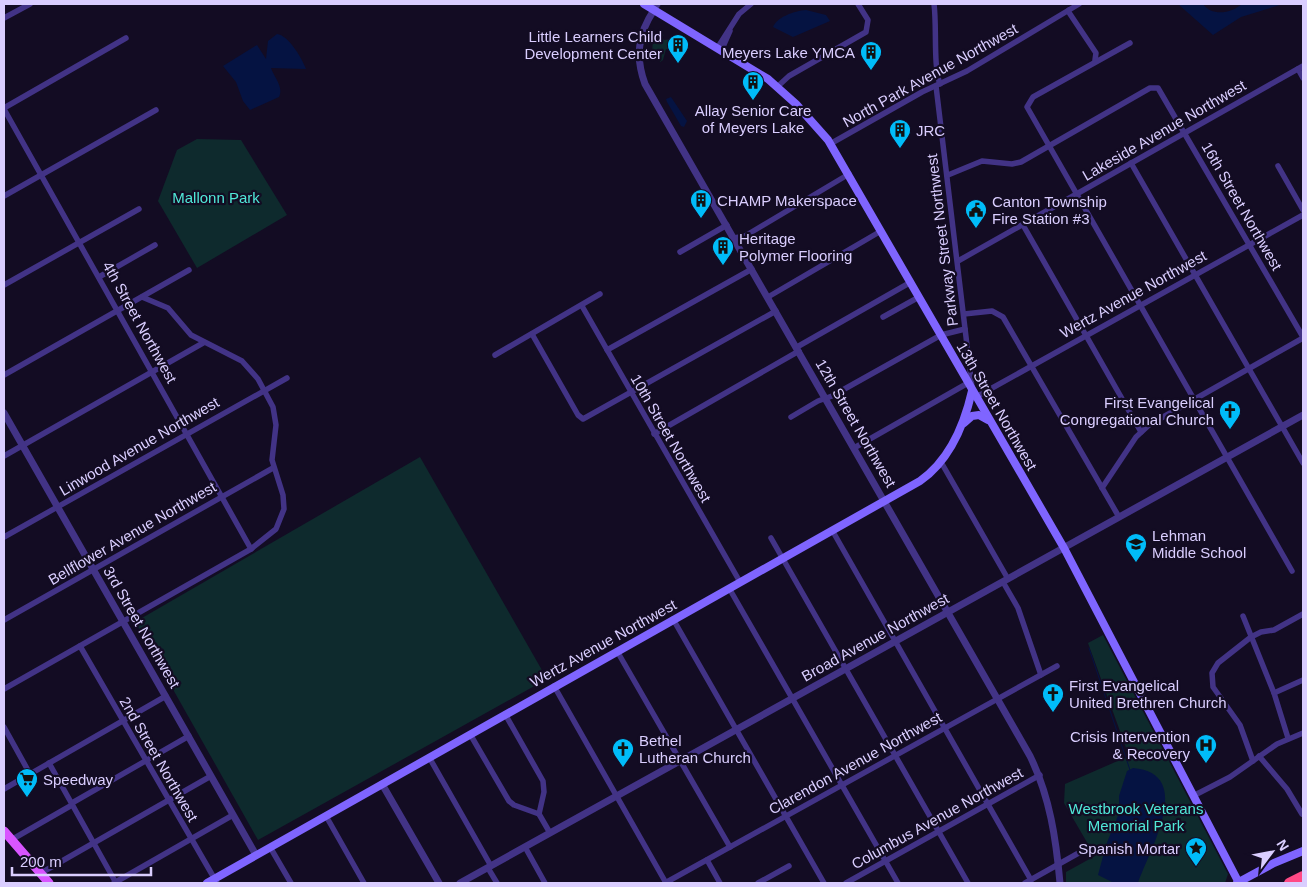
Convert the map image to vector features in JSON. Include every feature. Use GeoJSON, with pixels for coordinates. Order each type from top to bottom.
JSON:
{"type":"FeatureCollection","features":[{"type":"Feature","properties":{"kind":"highway"},"geometry":{"type":"LineString","coordinates":[[1289,883],[1303,876]]}},
{"type":"Feature","properties":{"kind":"main road"},"geometry":{"type":"LineString","coordinates":[[644,4],[656,7]]}},
{"type":"Feature","properties":{"kind":"main road","name":"13th Street Northwest"},"geometry":{"type":"LineString","coordinates":[[656,7],[777,87],[805,114],[830,144],[1064,548],[1238,883]]}},
{"type":"Feature","properties":{"kind":"main road","name":"Wertz Avenue Northwest"},"geometry":{"type":"LineString","coordinates":[[213,882],[270,847],[926,477],[941,462],[951,448],[974,394]]}},
{"type":"Feature","properties":{"kind":"main road"},"geometry":{"type":"LineString","coordinates":[[962,424],[972,416],[979,415],[990,422]]}},
{"type":"Feature","properties":{"kind":"main road"},"geometry":{"type":"LineString","coordinates":[[7,836],[49,883]]}},
{"type":"Feature","properties":{"kind":"main road"},"geometry":{"type":"LineString","coordinates":[[1238,883],[1303,850]]}},
{"type":"Feature","properties":{"kind":"street"},"geometry":{"type":"LineString","coordinates":[[4,18],[30,4]]}},
{"type":"Feature","properties":{"kind":"street"},"geometry":{"type":"LineString","coordinates":[[720,48],[742,10],[751,4]]}},
{"type":"Feature","properties":{"kind":"street"},"geometry":{"type":"LineString","coordinates":[[777,87],[789,76],[866,32],[868,20],[858,4]]}},
{"type":"Feature","properties":{"kind":"street","name":"Parkway Street Northwest"},"geometry":{"type":"LineString","coordinates":[[934,4],[936,71],[974,394]]}},
{"type":"Feature","properties":{"kind":"street","name":"North Park Avenue Northwest"},"geometry":{"type":"LineString","coordinates":[[1068,11],[1074,4]]}},
{"type":"Feature","properties":{"kind":"street","name":"North Park Avenue Northwest"},"geometry":{"type":"LineString","coordinates":[[830,144],[938,85],[1079,4]]}},
{"type":"Feature","properties":{"kind":"street","name":"12th Street Northwest"},"geometry":{"type":"LineString","coordinates":[[656,7],[645,24],[640,42],[639,63],[643,77],[1040,775],[1052,816],[1060,883]]}},
{"type":"Feature","properties":{"kind":"street"},"geometry":{"type":"LineString","coordinates":[[1068,11],[1096,53],[1095,60]]}},
{"type":"Feature","properties":{"kind":"street"},"geometry":{"type":"LineString","coordinates":[[4,108],[126,38]]}},
{"type":"Feature","properties":{"kind":"street"},"geometry":{"type":"LineString","coordinates":[[1130,43],[1095,60],[1033,97],[1028,103],[1028,109],[1292,571]]}},
{"type":"Feature","properties":{"kind":"street"},"geometry":{"type":"LineString","coordinates":[[1301,67],[1303,78]]}},
{"type":"Feature","properties":{"kind":"street","name":"Lakeside Avenue Northwest"},"geometry":{"type":"LineString","coordinates":[[958,261],[1301,67]]}},
{"type":"Feature","properties":{"kind":"street","name":"16th Street Northwest"},"geometry":{"type":"LineString","coordinates":[[1049,146],[1150,88],[1158,88],[1251,245],[1303,338]]}},
{"type":"Feature","properties":{"kind":"street","name":"4th Street Northwest"},"geometry":{"type":"LineString","coordinates":[[4,108],[251,549]]}},
{"type":"Feature","properties":{"kind":"street"},"geometry":{"type":"LineString","coordinates":[[4,196],[156,110]]}},
{"type":"Feature","properties":{"kind":"street"},"geometry":{"type":"LineString","coordinates":[[948,174],[982,161],[1016,163],[1049,146]]}},
{"type":"Feature","properties":{"kind":"street"},"geometry":{"type":"LineString","coordinates":[[1131,163],[1303,463]]}},
{"type":"Feature","properties":{"kind":"street"},"geometry":{"type":"LineString","coordinates":[[1278,166],[1303,210]]}},
{"type":"Feature","properties":{"kind":"street"},"geometry":{"type":"LineString","coordinates":[[734,238],[746,236],[849,174]]}},
{"type":"Feature","properties":{"kind":"street"},"geometry":{"type":"LineString","coordinates":[[4,286],[139,209]]}},
{"type":"Feature","properties":{"kind":"street","name":"Wertz Avenue Northwest"},"geometry":{"type":"LineString","coordinates":[[974,394],[1032,366],[1303,215]]}},
{"type":"Feature","properties":{"kind":"street"},"geometry":{"type":"LineString","coordinates":[[680,252],[727,225]]}},
{"type":"Feature","properties":{"kind":"street"},"geometry":{"type":"LineString","coordinates":[[1023,225],[1141,432]]}},
{"type":"Feature","properties":{"kind":"street"},"geometry":{"type":"LineString","coordinates":[[768,297],[882,231]]}},
{"type":"Feature","properties":{"kind":"street"},"geometry":{"type":"LineString","coordinates":[[99,278],[155,245]]}},
{"type":"Feature","properties":{"kind":"street"},"geometry":{"type":"LineString","coordinates":[[607,350],[752,269]]}},
{"type":"Feature","properties":{"kind":"street"},"geometry":{"type":"LineString","coordinates":[[4,375],[188,270]]}},
{"type":"Feature","properties":{"kind":"street"},"geometry":{"type":"LineString","coordinates":[[654,434],[911,282]]}},
{"type":"Feature","properties":{"kind":"street"},"geometry":{"type":"LineString","coordinates":[[495,355],[600,294]]}},
{"type":"Feature","properties":{"kind":"street"},"geometry":{"type":"LineString","coordinates":[[4,689],[251,549],[272,534],[281,522],[284,502],[273,468],[272,450],[276,418],[265,390],[242,360],[230,353],[203,343],[184,329],[168,308],[142,297]]}},
{"type":"Feature","properties":{"kind":"street"},"geometry":{"type":"LineString","coordinates":[[883,317],[919,297]]}},
{"type":"Feature","properties":{"kind":"street","name":"10th Street Northwest"},"geometry":{"type":"LineString","coordinates":[[582,306],[740,582]]}},
{"type":"Feature","properties":{"kind":"street"},"geometry":{"type":"LineString","coordinates":[[532,334],[582,419],[776,311]]}},
{"type":"Feature","properties":{"kind":"street"},"geometry":{"type":"LineString","coordinates":[[964,314],[992,311],[1001,315],[1119,517]]}},
{"type":"Feature","properties":{"kind":"street"},"geometry":{"type":"LineString","coordinates":[[791,417],[941,335],[966,329]]}},
{"type":"Feature","properties":{"kind":"street"},"geometry":{"type":"LineString","coordinates":[[1102,488],[1141,432],[1194,399],[1303,338]]}},
{"type":"Feature","properties":{"kind":"street"},"geometry":{"type":"LineString","coordinates":[[4,456],[203,343]]}},
{"type":"Feature","properties":{"kind":"street","name":"Linwood Avenue Northwest"},"geometry":{"type":"LineString","coordinates":[[4,537],[287,378]]}},
{"type":"Feature","properties":{"kind":"street"},"geometry":{"type":"LineString","coordinates":[[854,448],[968,382]]}},
{"type":"Feature","properties":{"kind":"street","name":"3rd Street Northwest"},"geometry":{"type":"LineString","coordinates":[[4,413],[256,855]]}},
{"type":"Feature","properties":{"kind":"street","name":"Broad Avenue Northwest"},"geometry":{"type":"LineString","coordinates":[[460,883],[1303,415]]}},
{"type":"Feature","properties":{"kind":"street"},"geometry":{"type":"LineString","coordinates":[[941,462],[1006,580],[1018,608],[1040,675]]}},
{"type":"Feature","properties":{"kind":"street","name":"Bellflower Avenue Northwest"},"geometry":{"type":"LineString","coordinates":[[4,620],[273,468]]}},
{"type":"Feature","properties":{"kind":"street"},"geometry":{"type":"LineString","coordinates":[[832,530],[988,804],[1028,882],[1084,850]]}},
{"type":"Feature","properties":{"kind":"street"},"geometry":{"type":"LineString","coordinates":[[771,538],[968,883]]}},
{"type":"Feature","properties":{"kind":"street"},"geometry":{"type":"LineString","coordinates":[[729,588],[898,883]]}},
{"type":"Feature","properties":{"kind":"street"},"geometry":{"type":"LineString","coordinates":[[1253,760],[1240,725],[1214,691],[1211,680],[1216,666],[1251,637],[1261,632],[1274,630],[1303,614]]}},
{"type":"Feature","properties":{"kind":"street"},"geometry":{"type":"LineString","coordinates":[[1243,616],[1274,693],[1288,738]]}},
{"type":"Feature","properties":{"kind":"street"},"geometry":{"type":"LineString","coordinates":[[673,619],[824,883]]}},
{"type":"Feature","properties":{"kind":"street","name":"2nd Street Northwest"},"geometry":{"type":"LineString","coordinates":[[80,646],[213,882]]}},
{"type":"Feature","properties":{"kind":"street"},"geometry":{"type":"LineString","coordinates":[[617,651],[730,847]]}},
{"type":"Feature","properties":{"kind":"street","name":"Clarendon Avenue Northwest"},"geometry":{"type":"LineString","coordinates":[[666,883],[1057,666]]}},
{"type":"Feature","properties":{"kind":"street"},"geometry":{"type":"LineString","coordinates":[[1274,693],[1303,680]]}},
{"type":"Feature","properties":{"kind":"street"},"geometry":{"type":"LineString","coordinates":[[554,686],[666,883]]}},
{"type":"Feature","properties":{"kind":"street"},"geometry":{"type":"LineString","coordinates":[[4,789],[166,696]]}},
{"type":"Feature","properties":{"kind":"street"},"geometry":{"type":"LineString","coordinates":[[506,714],[543,781],[544,792],[539,814]]}},
{"type":"Feature","properties":{"kind":"street"},"geometry":{"type":"LineString","coordinates":[[4,727],[30,774]]}},
{"type":"Feature","properties":{"kind":"street"},"geometry":{"type":"LineString","coordinates":[[1193,796],[1230,777],[1288,738],[1303,733]]}},
{"type":"Feature","properties":{"kind":"street"},"geometry":{"type":"LineString","coordinates":[[470,734],[509,801],[514,805],[539,814],[550,833]]}},
{"type":"Feature","properties":{"kind":"street"},"geometry":{"type":"LineString","coordinates":[[7,836],[72,804],[189,736]]}},
{"type":"Feature","properties":{"kind":"street"},"geometry":{"type":"LineString","coordinates":[[1259,756],[1287,789],[1302,814]]}},
{"type":"Feature","properties":{"kind":"street"},"geometry":{"type":"LineString","coordinates":[[429,757],[497,883]]}},
{"type":"Feature","properties":{"kind":"street"},"geometry":{"type":"LineString","coordinates":[[49,763],[115,883],[233,815]]}},
{"type":"Feature","properties":{"kind":"street","name":"Columbus Avenue Northwest"},"geometry":{"type":"LineString","coordinates":[[846,883],[1040,775]]}},
{"type":"Feature","properties":{"kind":"street"},"geometry":{"type":"LineString","coordinates":[[41,873],[211,776]]}},
{"type":"Feature","properties":{"kind":"street"},"geometry":{"type":"LineString","coordinates":[[382,784],[439,883]]}},
{"type":"Feature","properties":{"kind":"street"},"geometry":{"type":"LineString","coordinates":[[326,816],[364,883]]}},
{"type":"Feature","properties":{"kind":"street"},"geometry":{"type":"LineString","coordinates":[[270,847],[291,883]]}},
{"type":"Feature","properties":{"kind":"street"},"geometry":{"type":"LineString","coordinates":[[525,847],[545,883]]}},
{"type":"Feature","properties":{"kind":"street"},"geometry":{"type":"LineString","coordinates":[[707,860],[720,883]]}},
{"type":"Feature","properties":{"kind":"street"},"geometry":{"type":"LineString","coordinates":[[758,883],[789,866]]}},
{"type":"Feature","properties":{"kind":"street"},"geometry":{"type":"LineString","coordinates":[[677,877],[681,883]]}},
{"type":"Feature","properties":{"kind":"green space"},"geometry":{"type":"Polygon","coordinates":[[[660,32],[664,35],[662,37],[664,40],[674,39],[687,45],[682,53],[666,49],[663,60],[660,62],[657,54],[652,53],[653,39],[660,32]]]}},
{"type":"Feature","properties":{"kind":"green space","name":"Mallonn Park"},"geometry":{"type":"Polygon","coordinates":[[[197,139],[241,140],[287,215],[197,268],[158,201],[177,150],[197,139]]]}},
{"type":"Feature","properties":{"kind":"green space"},"geometry":{"type":"Polygon","coordinates":[[[420,457],[547,679],[258,840],[135,622],[420,457]]]}},
{"type":"Feature","properties":{"kind":"green space","name":"Westbrook Veterans Memorial Park"},"geometry":{"type":"Polygon","coordinates":[[[1103,635],[1228,874],[1225,883],[1066,883],[1066,872],[1095,856],[1064,803],[1065,784],[1129,756],[1088,643],[1103,635]]]}},
{"type":"Feature","properties":{"kind":"shaded area"},"geometry":{"type":"Polygon","coordinates":[[[1178,4],[1203,4],[1211,11],[1222,12],[1233,10],[1242,4],[1283,4],[1241,17],[1213,35],[1178,4]]]}},
{"type":"Feature","properties":{"kind":"shaded area"},"geometry":{"type":"Polygon","coordinates":[[[806,10],[826,15],[830,21],[793,37],[773,27],[778,20],[786,15],[806,10]]]}},
{"type":"Feature","properties":{"kind":"shaded area"},"geometry":{"type":"Polygon","coordinates":[[[277,34],[286,38],[298,53],[306,69],[271,68],[279,86],[279,97],[250,110],[243,101],[236,82],[223,66],[257,45],[266,59],[268,41],[277,34]]]}},
{"type":"Feature","properties":{"kind":"shaded area"},"geometry":{"type":"Polygon","coordinates":[[[671,97],[687,121],[684,127],[681,126],[667,102],[666,99],[671,97]]]}},
{"type":"Feature","properties":{"kind":"shaded area"},"geometry":{"type":"Polygon","coordinates":[[[1133,768],[1152,773],[1162,784],[1165,798],[1163,815],[1158,834],[1138,883],[1114,883],[1098,875],[1106,845],[1119,813],[1119,796],[1127,771],[1133,768]]]}},
{"type":"Feature","properties":{"kind":"waterway"},"geometry":{"type":"LineString","coordinates":[[1089,648],[1130,770]]}},
{"type":"Feature","properties":{"kind":"place","name":"Little Learners Child Development Center"},"geometry":{"type":"Point","coordinates":[678,64]}},
{"type":"Feature","properties":{"kind":"place","name":"Meyers Lake YMCA"},"geometry":{"type":"Point","coordinates":[871,71]}},
{"type":"Feature","properties":{"kind":"place","name":"Allay Senior Care of Meyers Lake"},"geometry":{"type":"Point","coordinates":[753,101]}},
{"type":"Feature","properties":{"kind":"place","name":"JRC"},"geometry":{"type":"Point","coordinates":[900,149]}},
{"type":"Feature","properties":{"kind":"place","name":"CHAMP Makerspace"},"geometry":{"type":"Point","coordinates":[701,219]}},
{"type":"Feature","properties":{"kind":"place","name":"Canton Township Fire Station #3"},"geometry":{"type":"Point","coordinates":[976,229]}},
{"type":"Feature","properties":{"kind":"place","name":"Heritage Polymer Flooring"},"geometry":{"type":"Point","coordinates":[723,266]}},
{"type":"Feature","properties":{"kind":"place","name":"First Evangelical Congregational Church"},"geometry":{"type":"Point","coordinates":[1230,430]}},
{"type":"Feature","properties":{"kind":"place","name":"Lehman Middle School"},"geometry":{"type":"Point","coordinates":[1136,563]}},
{"type":"Feature","properties":{"kind":"place","name":"First Evangelical United Brethren Church"},"geometry":{"type":"Point","coordinates":[1053,713]}},
{"type":"Feature","properties":{"kind":"place","name":"Crisis Intervention & Recovery"},"geometry":{"type":"Point","coordinates":[1206,764]}},
{"type":"Feature","properties":{"kind":"place","name":"Bethel Lutheran Church"},"geometry":{"type":"Point","coordinates":[623,768]}},
{"type":"Feature","properties":{"kind":"place","name":"Speedway"},"geometry":{"type":"Point","coordinates":[27,798]}},
{"type":"Feature","properties":{"kind":"place","name":"Spanish Mortar"},"geometry":{"type":"Point","coordinates":[1196,867]}}]}
